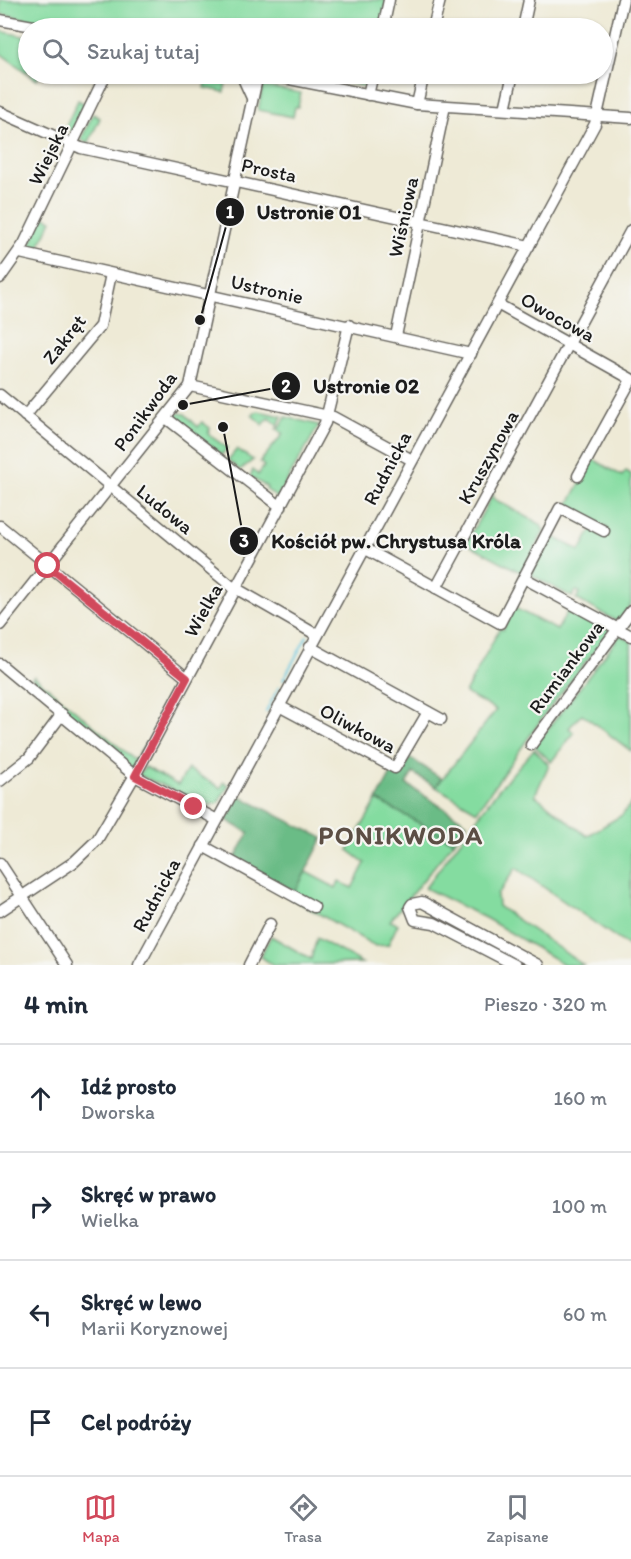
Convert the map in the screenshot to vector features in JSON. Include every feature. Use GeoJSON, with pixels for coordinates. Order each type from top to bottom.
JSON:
{"type":"FeatureCollection","features":[{"type":"Feature","properties":{"kind":"street"},"geometry":{"type":"LineString","coordinates":[[385,18],[389,0]]}},
{"type":"Feature","properties":{"kind":"street"},"geometry":{"type":"LineString","coordinates":[[436,18],[440,0]]}},
{"type":"Feature","properties":{"kind":"street"},"geometry":{"type":"LineString","coordinates":[[524,18],[529,0]]}},
{"type":"Feature","properties":{"kind":"street","name":"Rudnicka"},"geometry":{"type":"LineString","coordinates":[[613,48],[623,0]]}},
{"type":"Feature","properties":{"kind":"street"},"geometry":{"type":"LineString","coordinates":[[0,20],[18,23]]}},
{"type":"Feature","properties":{"kind":"street","name":"Wiejska"},"geometry":{"type":"LineString","coordinates":[[0,278],[20,253],[101,84]]}},
{"type":"Feature","properties":{"kind":"street"},"geometry":{"type":"LineString","coordinates":[[245,84],[252,99]]}},
{"type":"Feature","properties":{"kind":"street","name":"Ponikwoda"},"geometry":{"type":"LineString","coordinates":[[0,625],[190,386],[256,84]]}},
{"type":"Feature","properties":{"kind":"street"},"geometry":{"type":"LineString","coordinates":[[314,84],[417,104],[631,118]]}},
{"type":"Feature","properties":{"kind":"street"},"geometry":{"type":"LineString","coordinates":[[368,95],[371,84]]}},
{"type":"Feature","properties":{"kind":"street"},"geometry":{"type":"LineString","coordinates":[[417,104],[422,84]]}},
{"type":"Feature","properties":{"kind":"street"},"geometry":{"type":"LineString","coordinates":[[505,109],[511,84]]}},
{"type":"Feature","properties":{"kind":"street","name":"Rudnicka"},"geometry":{"type":"LineString","coordinates":[[139,965],[317,634],[499,305],[599,115],[605,84]]}},
{"type":"Feature","properties":{"kind":"street","name":"Wiśniowa"},"geometry":{"type":"LineString","coordinates":[[396,336],[445,106]]}},
{"type":"Feature","properties":{"kind":"street","name":"Prosta"},"geometry":{"type":"LineString","coordinates":[[0,112],[72,145],[530,246]]}},
{"type":"Feature","properties":{"kind":"street","name":"Kruszynowa"},"geometry":{"type":"LineString","coordinates":[[436,588],[631,230]]}},
{"type":"Feature","properties":{"kind":"street","name":"Ustronie"},"geometry":{"type":"LineString","coordinates":[[20,253],[350,325],[471,354]]}},
{"type":"Feature","properties":{"kind":"street","name":"Zakręt"},"geometry":{"type":"LineString","coordinates":[[25,416],[100,326],[111,274]]}},
{"type":"Feature","properties":{"kind":"street","name":"Owocowa"},"geometry":{"type":"LineString","coordinates":[[499,305],[631,380]]}},
{"type":"Feature","properties":{"kind":"street","name":"Wielka"},"geometry":{"type":"LineString","coordinates":[[0,911],[90,849],[135,776],[329,415],[350,325]]}},
{"type":"Feature","properties":{"kind":"street"},"geometry":{"type":"LineString","coordinates":[[578,476],[631,380]]}},
{"type":"Feature","properties":{"kind":"street"},"geometry":{"type":"LineString","coordinates":[[190,386],[329,415],[412,460]]}},
{"type":"Feature","properties":{"kind":"street","name":"Ludowa"},"geometry":{"type":"LineString","coordinates":[[0,395],[235,589],[317,634]]}},
{"type":"Feature","properties":{"kind":"street"},"geometry":{"type":"LineString","coordinates":[[166,417],[281,507]]}},
{"type":"Feature","properties":{"kind":"street"},"geometry":{"type":"LineString","coordinates":[[364,548],[500,623],[560,508],[604,531]]}},
{"type":"Feature","properties":{"kind":"street"},"geometry":{"type":"LineString","coordinates":[[0,526],[187,678]]}},
{"type":"Feature","properties":{"kind":"street"},"geometry":{"type":"LineString","coordinates":[[524,578],[631,636]]}},
{"type":"Feature","properties":{"kind":"street","name":"Rumiankowa"},"geometry":{"type":"LineString","coordinates":[[531,745],[631,610]]}},
{"type":"Feature","properties":{"kind":"street"},"geometry":{"type":"LineString","coordinates":[[310,647],[441,719]]}},
{"type":"Feature","properties":{"kind":"street"},"geometry":{"type":"LineString","coordinates":[[0,664],[135,776],[217,820]]}},
{"type":"Feature","properties":{"kind":"street","name":"Oliwkowa"},"geometry":{"type":"LineString","coordinates":[[279,706],[395,768],[428,712]]}},
{"type":"Feature","properties":{"kind":"street"},"geometry":{"type":"LineString","coordinates":[[0,781],[28,758],[62,714]]}},
{"type":"Feature","properties":{"kind":"street"},"geometry":{"type":"LineString","coordinates":[[203,846],[314,907]]}},
{"type":"Feature","properties":{"kind":"street"},"geometry":{"type":"LineString","coordinates":[[0,863],[67,965]]}},
{"type":"Feature","properties":{"kind":"street"},"geometry":{"type":"LineString","coordinates":[[515,965],[447,928],[426,920],[415,920],[410,907],[412,904],[422,902],[537,965]]}},
{"type":"Feature","properties":{"kind":"street"},"geometry":{"type":"LineString","coordinates":[[249,965],[270,924]]}},
{"type":"Feature","properties":{"kind":"green space"},"geometry":{"type":"Polygon","coordinates":[[[0,0],[387,0],[382,18],[21,18],[0,14],[0,0]]]}},
{"type":"Feature","properties":{"kind":"green space"},"geometry":{"type":"Polygon","coordinates":[[[0,31],[18,35],[18,66],[0,53],[0,31]]]}},
{"type":"Feature","properties":{"kind":"green space"},"geometry":{"type":"Polygon","coordinates":[[[206,84],[226,84],[224,92],[205,88],[206,84]]]}},
{"type":"Feature","properties":{"kind":"green space"},"geometry":{"type":"Polygon","coordinates":[[[352,84],[368,84],[367,87],[352,84]]]}},
{"type":"Feature","properties":{"kind":"green space"},"geometry":{"type":"Polygon","coordinates":[[[263,86],[301,93],[293,117],[258,110],[263,86]]]}},
{"type":"Feature","properties":{"kind":"green space"},"geometry":{"type":"Polygon","coordinates":[[[78,100],[85,104],[72,131],[65,128],[78,100]]]}},
{"type":"Feature","properties":{"kind":"green space"},"geometry":{"type":"Polygon","coordinates":[[[93,114],[100,118],[88,144],[81,139],[93,114]]]}},
{"type":"Feature","properties":{"kind":"green space"},"geometry":{"type":"Polygon","coordinates":[[[43,216],[52,220],[38,249],[29,247],[43,216]]]}},
{"type":"Feature","properties":{"kind":"green space"},"geometry":{"type":"Polygon","coordinates":[[[258,411],[282,416],[276,430],[278,425],[269,418],[263,425],[252,415],[258,411]]]}},
{"type":"Feature","properties":{"kind":"green space"},"geometry":{"type":"Polygon","coordinates":[[[178,413],[185,414],[198,427],[202,422],[210,428],[208,434],[227,448],[222,455],[175,418],[178,413]]]}},
{"type":"Feature","properties":{"kind":"green space"},"geometry":{"type":"Polygon","coordinates":[[[286,417],[319,425],[277,498],[266,489],[267,487],[250,477],[253,470],[258,475],[264,466],[260,462],[283,434],[278,430],[286,417]]]}},
{"type":"Feature","properties":{"kind":"green space"},"geometry":{"type":"Polygon","coordinates":[[[237,449],[253,460],[240,470],[228,460],[237,449]]]}},
{"type":"Feature","properties":{"kind":"green space"},"geometry":{"type":"Polygon","coordinates":[[[593,459],[622,476],[626,471],[631,474],[631,604],[618,622],[576,599],[580,592],[576,591],[572,597],[531,575],[548,534],[580,551],[592,529],[608,528],[566,509],[593,459]]]}},
{"type":"Feature","properties":{"kind":"green space"},"geometry":{"type":"Polygon","coordinates":[[[493,494],[494,499],[540,524],[544,531],[522,573],[466,543],[493,494]]]}},
{"type":"Feature","properties":{"kind":"green space"},"geometry":{"type":"Polygon","coordinates":[[[513,607],[557,630],[570,607],[611,630],[548,710],[477,811],[436,787],[496,710],[465,693],[500,628],[503,630],[513,607]]]}},
{"type":"Feature","properties":{"kind":"green space"},"geometry":{"type":"Polygon","coordinates":[[[620,635],[631,641],[631,751],[582,714],[569,728],[574,733],[551,762],[535,746],[620,635]]]}},
{"type":"Feature","properties":{"kind":"green space"},"geometry":{"type":"Polygon","coordinates":[[[34,676],[135,760],[146,743],[134,770],[43,691],[32,678],[34,676]]]}},
{"type":"Feature","properties":{"kind":"green space"},"geometry":{"type":"Polygon","coordinates":[[[534,749],[549,765],[535,795],[587,836],[622,815],[631,803],[631,948],[516,868],[497,895],[498,906],[583,965],[565,965],[487,919],[425,888],[498,790],[534,749]]]}},
{"type":"Feature","properties":{"kind":"green space"},"geometry":{"type":"Polygon","coordinates":[[[410,758],[441,778],[436,787],[413,773],[406,784],[467,823],[454,842],[377,800],[392,772],[398,778],[410,758]]]}},
{"type":"Feature","properties":{"kind":"green space"},"geometry":{"type":"Polygon","coordinates":[[[145,767],[178,785],[188,769],[221,788],[224,782],[229,785],[218,803],[208,805],[206,808],[186,795],[138,775],[145,767]]]}},
{"type":"Feature","properties":{"kind":"green space"},"geometry":{"type":"Polygon","coordinates":[[[239,796],[323,838],[295,892],[234,860],[249,833],[226,820],[239,796]]]}},
{"type":"Feature","properties":{"kind":"green space"},"geometry":{"type":"Polygon","coordinates":[[[377,800],[454,842],[390,921],[398,924],[388,945],[375,946],[291,898],[306,872],[336,888],[339,881],[352,888],[365,863],[348,850],[377,800]]]}},
{"type":"Feature","properties":{"kind":"green space"},"geometry":{"type":"Polygon","coordinates":[[[271,936],[311,959],[317,938],[362,963],[274,965],[260,957],[271,936]]]}},
{"type":"Feature","properties":{"kind":"waterway"},"geometry":{"type":"LineString","coordinates":[[283,680],[307,636]]}},
{"type":"Feature","properties":{"kind":"waterway"},"geometry":{"type":"LineString","coordinates":[[274,696],[279,687]]}},
{"type":"Feature","properties":{"kind":"waterway"},"geometry":{"type":"LineString","coordinates":[[266,712],[273,698]]}},
{"type":"Feature","properties":{"kind":"place","name":"Ustronie 01"},"geometry":{"type":"Point","coordinates":[200,320]}},
{"type":"Feature","properties":{"kind":"place","name":"Ustronie 02"},"geometry":{"type":"Point","coordinates":[183,405]}},
{"type":"Feature","properties":{"kind":"place","name":"Kościół pw. Chrystusa Króla"},"geometry":{"type":"Point","coordinates":[223,427]}},
{"type":"Feature","properties":{"kind":"district","name":"PONIKWODA"},"geometry":{"type":"Point","coordinates":[401,835]}},
{"type":"Feature","properties":{"kind":"route"},"geometry":{"type":"LineString","coordinates":[[48,566],[187,678],[135,776],[194,807]]}}]}
